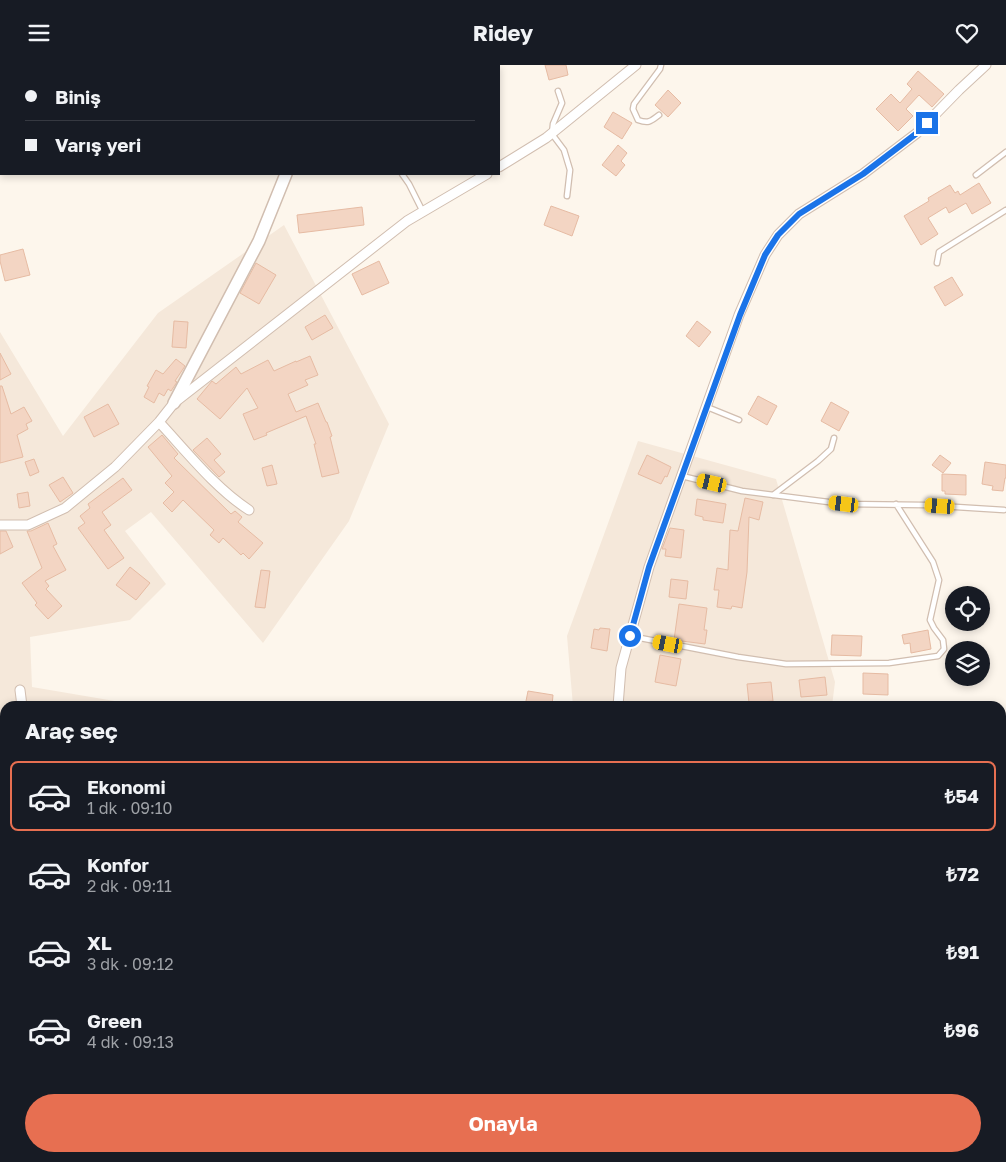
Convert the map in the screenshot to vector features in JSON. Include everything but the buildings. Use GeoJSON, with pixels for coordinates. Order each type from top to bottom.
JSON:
{"type":"FeatureCollection","features":[{"type":"Feature","properties":{"kind":"street"},"geometry":{"type":"LineString","coordinates":[[500,166],[552,134],[636,65]]}},
{"type":"Feature","properties":{"kind":"street"},"geometry":{"type":"LineString","coordinates":[[618,701],[621,668],[649,567],[740,315],[765,255],[778,235],[799,214],[863,174],[917,133],[986,65]]}},
{"type":"Feature","properties":{"kind":"street"},"geometry":{"type":"LineString","coordinates":[[0,525],[28,525],[64,507],[115,467],[160,422],[174,403],[259,241],[286,175]]}},
{"type":"Feature","properties":{"kind":"street"},"geometry":{"type":"LineString","coordinates":[[174,403],[407,221],[485,175]]}},
{"type":"Feature","properties":{"kind":"street"},"geometry":{"type":"LineString","coordinates":[[160,422],[210,477],[249,510]]}},
{"type":"Feature","properties":{"kind":"street"},"geometry":{"type":"LineString","coordinates":[[20,690],[21,701]]}},
{"type":"Feature","properties":{"kind":"lane"},"geometry":{"type":"LineString","coordinates":[[659,115],[651,121],[644,123],[638,120],[634,104],[661,65]]}},
{"type":"Feature","properties":{"kind":"lane"},"geometry":{"type":"LineString","coordinates":[[558,91],[562,103],[553,124],[552,134],[564,150],[570,170],[566,196]]}},
{"type":"Feature","properties":{"kind":"lane"},"geometry":{"type":"LineString","coordinates":[[976,175],[1006,152]]}},
{"type":"Feature","properties":{"kind":"lane"},"geometry":{"type":"LineString","coordinates":[[403,175],[423,212]]}},
{"type":"Feature","properties":{"kind":"lane"},"geometry":{"type":"LineString","coordinates":[[937,263],[939,252],[1006,210]]}},
{"type":"Feature","properties":{"kind":"lane"},"geometry":{"type":"LineString","coordinates":[[707,407],[739,420]]}},
{"type":"Feature","properties":{"kind":"lane"},"geometry":{"type":"LineString","coordinates":[[773,495],[831,449],[834,438]]}},
{"type":"Feature","properties":{"kind":"lane"},"geometry":{"type":"LineString","coordinates":[[682,476],[742,491],[844,504],[924,505],[1004,510]]}},
{"type":"Feature","properties":{"kind":"lane"},"geometry":{"type":"LineString","coordinates":[[630,636],[786,665],[889,663],[938,656],[944,649],[943,639],[930,620],[939,580],[933,562],[896,504]]}},
{"type":"Feature","properties":{"kind":"shaded area"},"geometry":{"type":"Polygon","coordinates":[[[284,225],[389,424],[349,521],[263,643],[151,512],[125,531],[166,584],[130,620],[30,637],[32,687],[115,701],[0,701],[0,332],[63,436],[158,313],[284,225]]]}},
{"type":"Feature","properties":{"kind":"shaded area"},"geometry":{"type":"Polygon","coordinates":[[[638,441],[776,479],[835,682],[833,701],[573,701],[567,636],[638,441]]]}},
{"type":"Feature","properties":{"kind":"route"},"geometry":{"type":"LineString","coordinates":[[630,636],[649,567],[740,315],[765,255],[778,235],[799,214],[863,174],[917,133],[927,123]]}}]}
